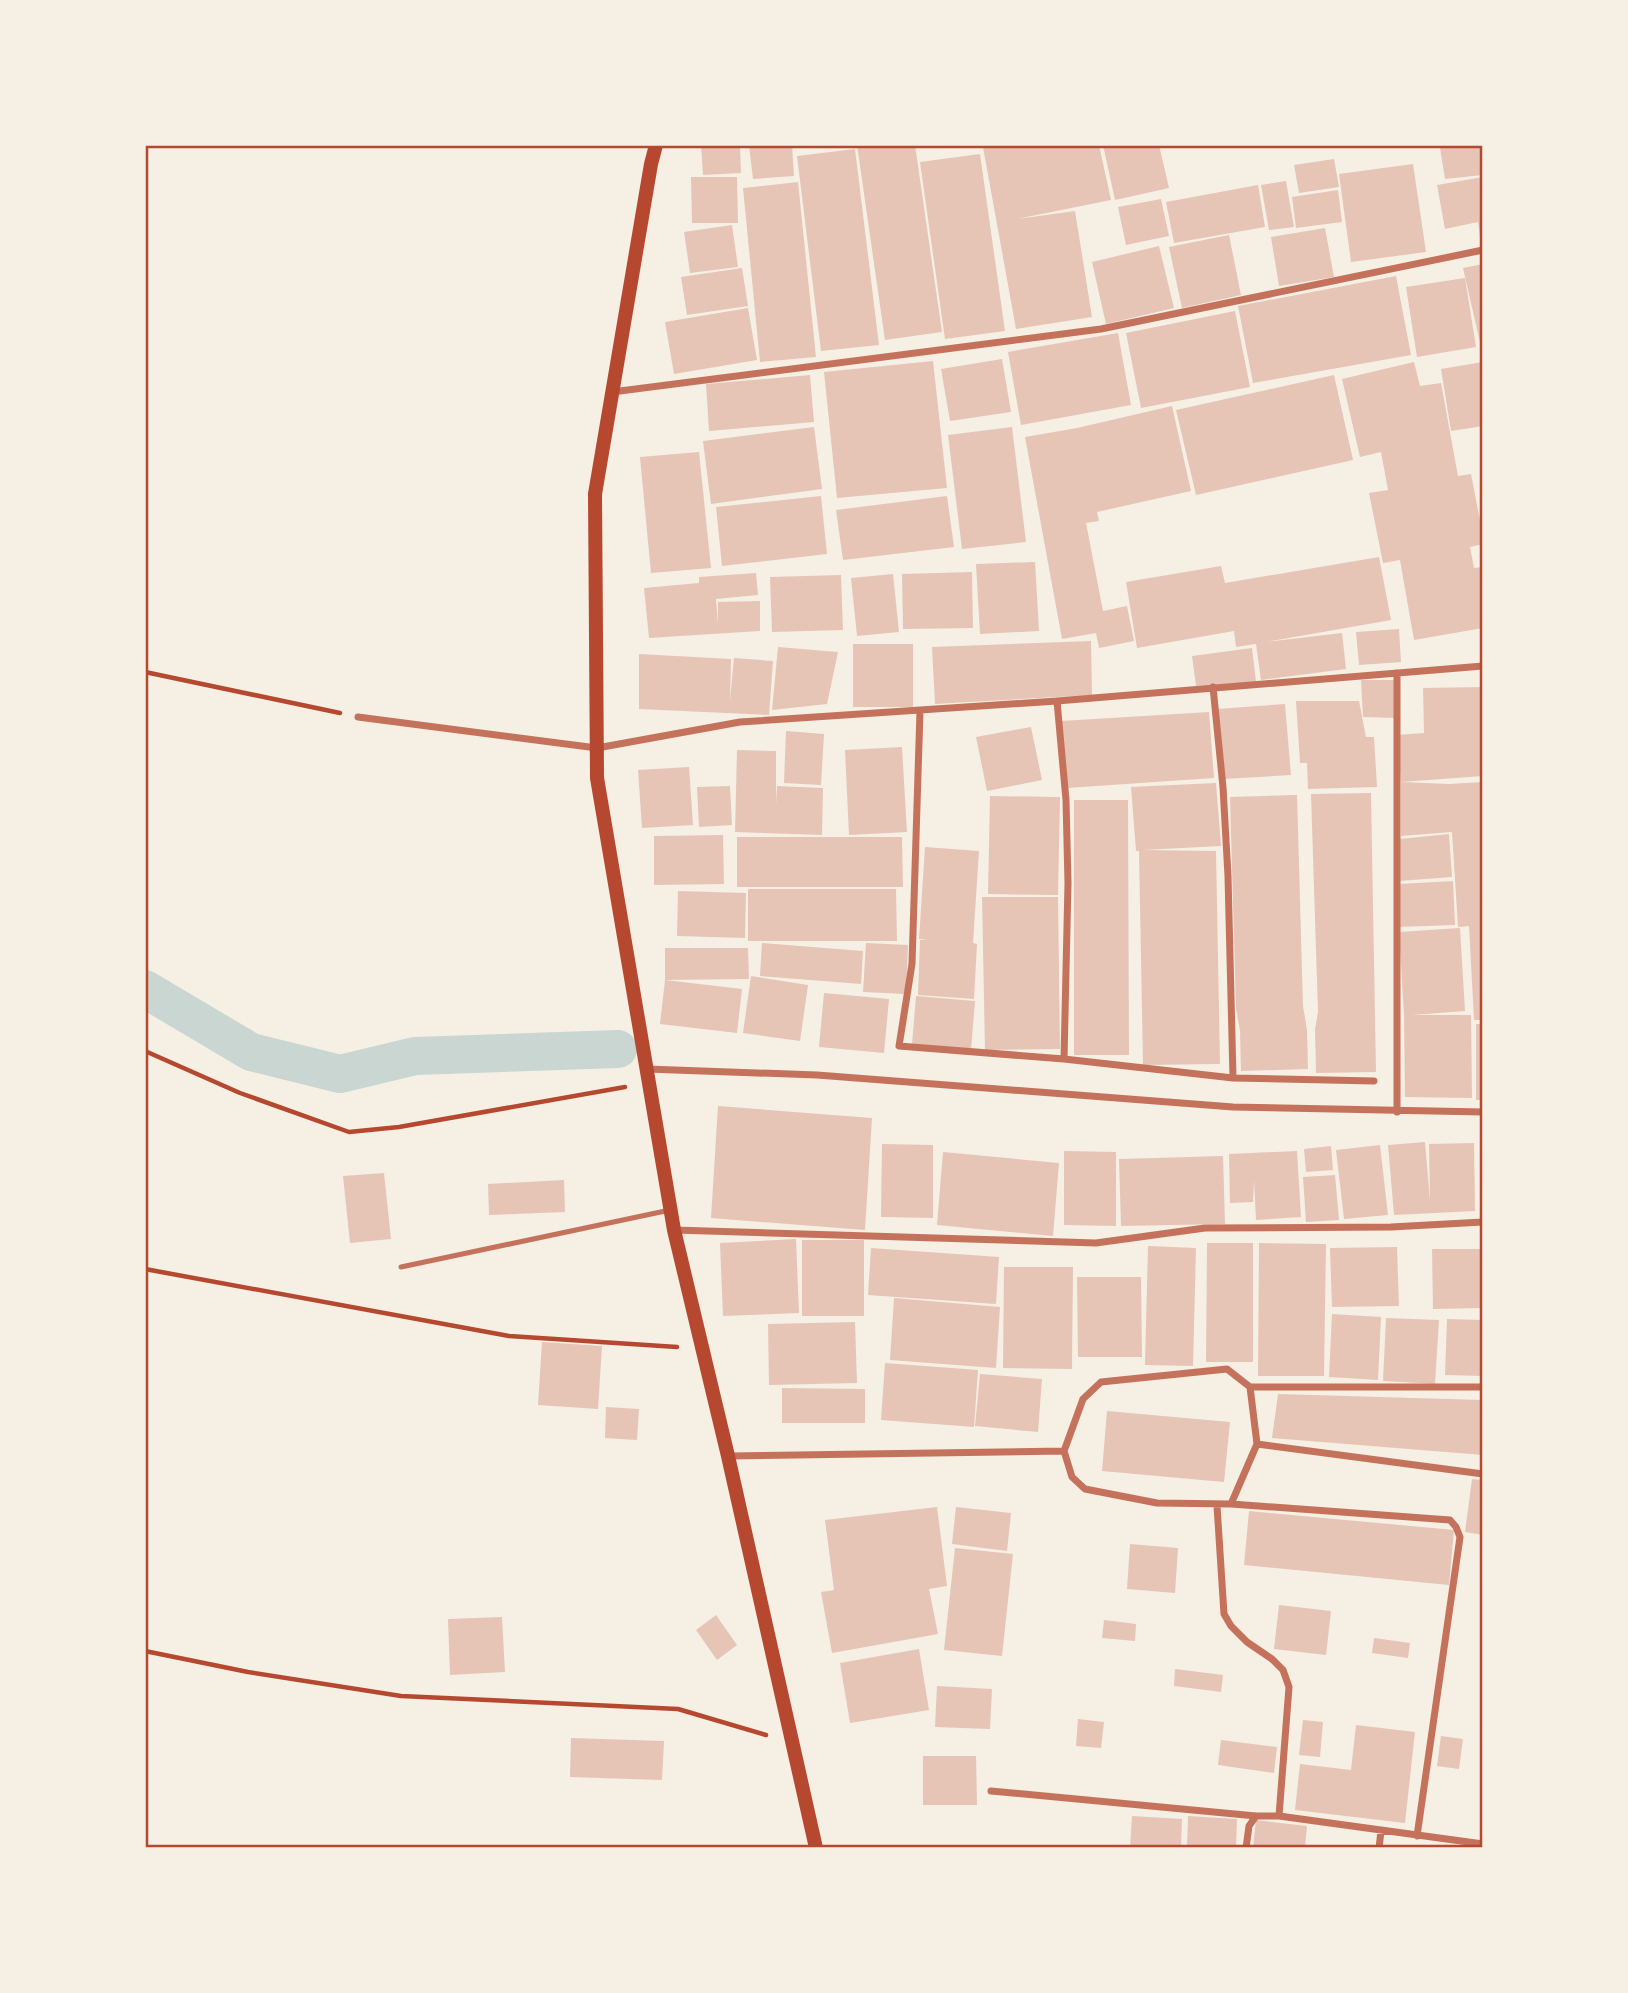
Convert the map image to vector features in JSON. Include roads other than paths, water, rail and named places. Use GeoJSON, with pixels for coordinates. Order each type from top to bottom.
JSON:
{"type":"FeatureCollection","features":[{"type":"Feature","properties":{"kind":"main road"},"geometry":{"type":"LineString","coordinates":[[656,145],[595,494],[597,778],[674,1230],[816,1848]]}},
{"type":"Feature","properties":{"kind":"street"},"geometry":{"type":"LineString","coordinates":[[612,392],[1101,329],[1483,250]]}},
{"type":"Feature","properties":{"kind":"street"},"geometry":{"type":"LineString","coordinates":[[358,717],[597,748],[740,722],[1057,701],[1483,666]]}},
{"type":"Feature","properties":{"kind":"street"},"geometry":{"type":"LineString","coordinates":[[1397,673],[1397,1112]]}},
{"type":"Feature","properties":{"kind":"street"},"geometry":{"type":"LineString","coordinates":[[1213,687],[1227,863],[1233,1079]]}},
{"type":"Feature","properties":{"kind":"street"},"geometry":{"type":"LineString","coordinates":[[1057,701],[1067,814],[1064,1059]]}},
{"type":"Feature","properties":{"kind":"street"},"geometry":{"type":"LineString","coordinates":[[920,711],[912,964],[899,1046],[1064,1059],[1233,1079],[1374,1081]]}},
{"type":"Feature","properties":{"kind":"street"},"geometry":{"type":"LineString","coordinates":[[647,1076],[817,1075],[1233,1107],[1483,1112]]}},
{"type":"Feature","properties":{"kind":"street"},"geometry":{"type":"LineString","coordinates":[[674,1230],[1096,1243],[1205,1228],[1391,1227],[1483,1223]]}},
{"type":"Feature","properties":{"kind":"street"},"geometry":{"type":"LineString","coordinates":[[1417,1836],[1460,1537],[1450,1520],[1231,1504],[1217,1506],[1157,1503],[1085,1489],[1072,1477],[1064,1451],[1083,1399],[1101,1382],[1227,1369],[1250,1387],[1483,1387]]}},
{"type":"Feature","properties":{"kind":"street"},"geometry":{"type":"LineString","coordinates":[[1231,1504],[1257,1444],[1250,1387]]}},
{"type":"Feature","properties":{"kind":"street"},"geometry":{"type":"LineString","coordinates":[[1257,1444],[1483,1474]]}},
{"type":"Feature","properties":{"kind":"street"},"geometry":{"type":"LineString","coordinates":[[728,1456],[1064,1451]]}},
{"type":"Feature","properties":{"kind":"street"},"geometry":{"type":"LineString","coordinates":[[1217,1506],[1224,1614],[1231,1626],[1247,1642],[1283,1670],[1289,1687],[1279,1816]]}},
{"type":"Feature","properties":{"kind":"street"},"geometry":{"type":"LineString","coordinates":[[991,1791],[1279,1816],[1483,1844]]}},
{"type":"Feature","properties":{"kind":"street"},"geometry":{"type":"LineString","coordinates":[[1246,1848],[1249,1826],[1256,1816]]}},
{"type":"Feature","properties":{"kind":"street"},"geometry":{"type":"LineString","coordinates":[[1379,1848],[1381,1831]]}},
{"type":"Feature","properties":{"kind":"lane"},"geometry":{"type":"LineString","coordinates":[[401,1267],[670,1210]]}},
{"type":"Feature","properties":{"kind":"waterway"},"geometry":{"type":"LineString","coordinates":[[145,989],[251,1052],[340,1074],[415,1056],[618,1049]]}}]}
